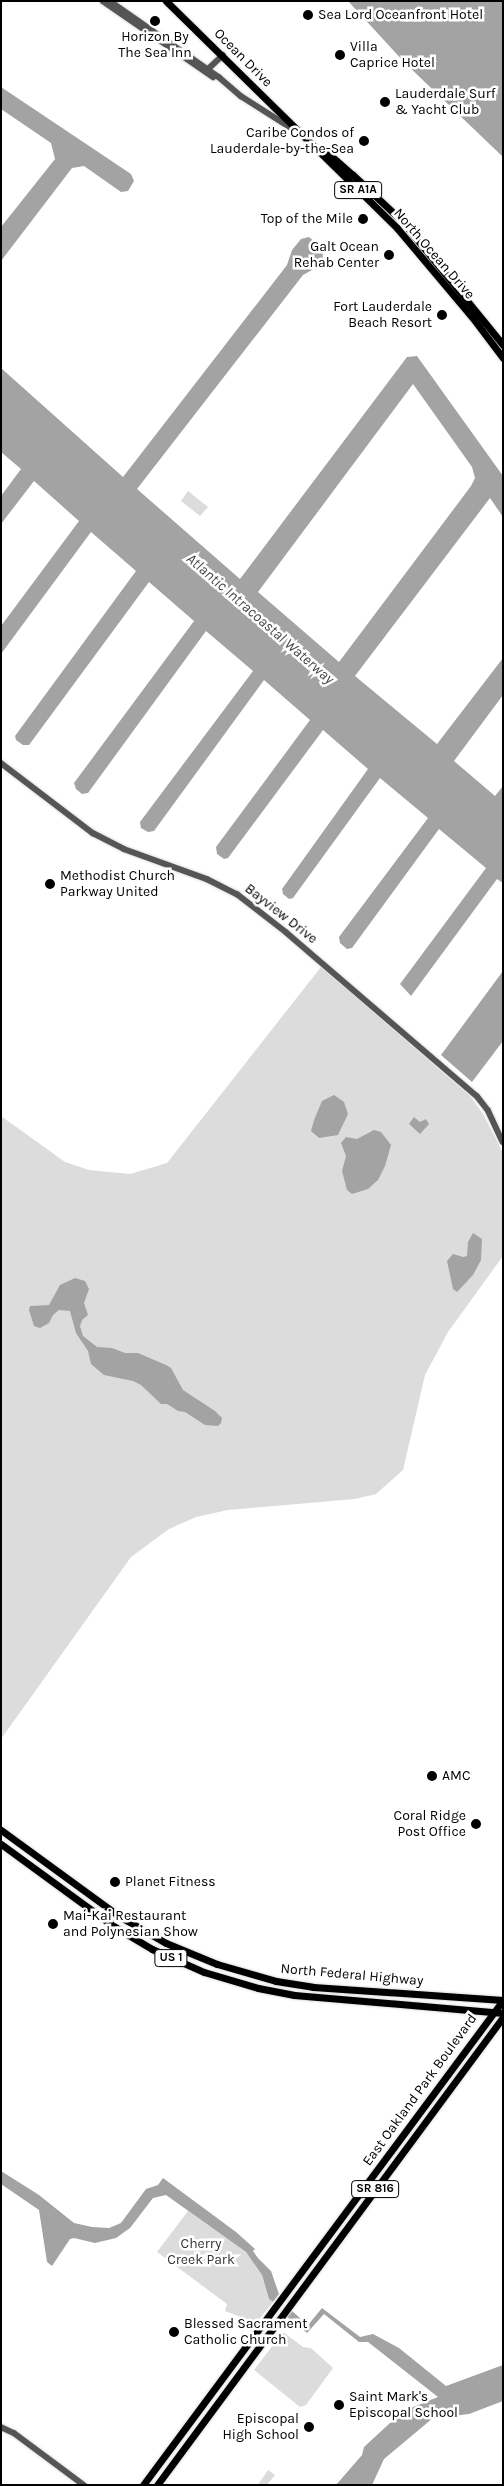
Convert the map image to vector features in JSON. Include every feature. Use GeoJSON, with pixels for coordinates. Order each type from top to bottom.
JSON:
{"type":"FeatureCollection","features":[{"type":"Feature","properties":{"kind":"main road","name":"Ocean Drive"},"geometry":{"type":"LineString","coordinates":[[166,1],[223,55],[301,134]]}},
{"type":"Feature","properties":{"kind":"main road","name":"North Ocean Drive"},"geometry":{"type":"LineString","coordinates":[[301,134],[392,222],[425,260],[503,358]]}},
{"type":"Feature","properties":{"kind":"main road","name":"North Ocean Drive"},"geometry":{"type":"LineString","coordinates":[[320,151],[331,156],[350,172],[402,221],[503,345]]}},
{"type":"Feature","properties":{"kind":"main road","name":"North Federal Highway"},"geometry":{"type":"LineString","coordinates":[[1,1830],[134,1926],[188,1953],[256,1976],[313,1986],[503,2000]]}},
{"type":"Feature","properties":{"kind":"main road","name":"North Federal Highway"},"geometry":{"type":"LineString","coordinates":[[1,1844],[115,1927],[171,1958],[231,1981],[294,1995],[503,2015]]}},
{"type":"Feature","properties":{"kind":"main road"},"geometry":{"type":"LineString","coordinates":[[21,1858],[37,1857]]}},
{"type":"Feature","properties":{"kind":"main road"},"geometry":{"type":"LineString","coordinates":[[35,1869],[39,1866],[52,1868]]}},
{"type":"Feature","properties":{"kind":"main road"},"geometry":{"type":"LineString","coordinates":[[115,1927],[126,1929],[134,1926]]}},
{"type":"Feature","properties":{"kind":"main road"},"geometry":{"type":"LineString","coordinates":[[375,2003],[386,1999],[392,1992]]}},
{"type":"Feature","properties":{"kind":"main road"},"geometry":{"type":"LineString","coordinates":[[390,2004],[399,1997],[415,1998],[421,1994]]}},
{"type":"Feature","properties":{"kind":"main road","name":"East Oakland Park Boulevard"},"geometry":{"type":"LineString","coordinates":[[143,2485],[503,2000]]}},
{"type":"Feature","properties":{"kind":"main road","name":"East Oakland Park Boulevard"},"geometry":{"type":"LineString","coordinates":[[157,2485],[503,2015]]}},
{"type":"Feature","properties":{"kind":"main road"},"geometry":{"type":"LineString","coordinates":[[444,2078],[448,2085],[447,2091]]}},
{"type":"Feature","properties":{"kind":"main road"},"geometry":{"type":"LineString","coordinates":[[312,2257],[316,2269]]}},
{"type":"Feature","properties":{"kind":"main road"},"geometry":{"type":"LineString","coordinates":[[287,2291],[291,2294],[292,2301]]}},
{"type":"Feature","properties":{"kind":"main road"},"geometry":{"type":"LineString","coordinates":[[215,2387],[218,2402]]}},
{"type":"Feature","properties":{"kind":"main road"},"geometry":{"type":"LineString","coordinates":[[209,2396],[212,2400],[211,2411]]}},
{"type":"Feature","properties":{"kind":"street"},"geometry":{"type":"LineString","coordinates":[[103,1],[207,70],[241,96],[301,134]]}},
{"type":"Feature","properties":{"kind":"street"},"geometry":{"type":"LineString","coordinates":[[110,1],[207,70]]}},
{"type":"Feature","properties":{"kind":"street"},"geometry":{"type":"LineString","coordinates":[[207,70],[223,55]]}},
{"type":"Feature","properties":{"kind":"street"},"geometry":{"type":"LineString","coordinates":[[198,62],[216,61]]}},
{"type":"Feature","properties":{"kind":"street","name":"Bayview Drive"},"geometry":{"type":"LineString","coordinates":[[1,763],[93,833],[124,849],[207,879],[244,900],[286,932],[464,1084],[488,1110],[503,1142]]}},
{"type":"Feature","properties":{"kind":"street"},"geometry":{"type":"LineString","coordinates":[[1,2426],[14,2433],[84,2485]]}},
{"type":"Feature","properties":{"kind":"green space"},"geometry":{"type":"Polygon","coordinates":[[[188,491],[208,507],[200,516],[181,501],[188,491]]]}},
{"type":"Feature","properties":{"kind":"green space"},"geometry":{"type":"Polygon","coordinates":[[[321,967],[470,1096],[483,1114],[503,1153],[503,1256],[448,1332],[425,1375],[403,1470],[376,1494],[355,1499],[228,1510],[196,1517],[169,1529],[131,1557],[1,1739],[1,1116],[65,1162],[89,1170],[130,1174],[167,1163],[321,967]]]}},
{"type":"Feature","properties":{"kind":"green space","name":"Cherry Creek Park"},"geometry":{"type":"Polygon","coordinates":[[[188,2211],[246,2252],[262,2275],[269,2299],[273,2302],[256,2323],[225,2311],[227,2304],[157,2252],[188,2211]]]}},
{"type":"Feature","properties":{"kind":"green space"},"geometry":{"type":"Polygon","coordinates":[[[283,2332],[303,2347],[311,2348],[333,2368],[306,2405],[300,2407],[254,2370],[283,2332]]]}},
{"type":"Feature","properties":{"kind":"green space"},"geometry":{"type":"Polygon","coordinates":[[[268,2470],[275,2475],[267,2485],[260,2485],[259,2483],[268,2470]]]}},
{"type":"Feature","properties":{"kind":"water"},"geometry":{"type":"Polygon","coordinates":[[[348,1],[503,1],[503,157],[404,62],[348,1]]]}},
{"type":"Feature","properties":{"kind":"water"},"geometry":{"type":"Polygon","coordinates":[[[1,87],[131,174],[134,181],[128,191],[121,192],[84,166],[72,168],[1,261],[1,227],[55,159],[51,143],[1,109],[1,87]]]}},
{"type":"Feature","properties":{"kind":"water","name":"Atlantic Intracoastal Waterway"},"geometry":{"type":"Polygon","coordinates":[[[309,237],[322,248],[323,258],[312,270],[303,275],[137,489],[240,579],[407,357],[417,356],[503,476],[503,517],[490,498],[355,676],[437,744],[503,658],[503,695],[454,761],[495,796],[503,786],[503,883],[497,879],[411,996],[400,984],[486,868],[439,829],[352,948],[347,949],[340,943],[339,937],[428,818],[380,778],[293,898],[289,899],[283,894],[282,889],[368,769],[323,730],[228,858],[224,859],[217,854],[216,847],[310,720],[264,680],[154,831],[148,832],[141,828],[140,822],[253,671],[206,631],[88,793],[82,794],[76,789],[74,783],[194,621],[149,582],[29,745],[23,745],[16,740],[15,736],[136,571],[91,532],[1,654],[1,626],[79,521],[34,481],[1,524],[1,496],[21,469],[1,452],[1,368],[123,477],[287,265],[292,250],[301,239],[309,237]],[[413,384],[258,592],[339,662],[471,486],[475,478],[472,467],[413,384]]]}},
{"type":"Feature","properties":{"kind":"water"},"geometry":{"type":"Polygon","coordinates":[[[503,971],[503,1041],[472,1082],[441,1055],[503,971]]]}},
{"type":"Feature","properties":{"kind":"water"},"geometry":{"type":"Polygon","coordinates":[[[334,1095],[344,1102],[348,1114],[338,1135],[319,1138],[311,1131],[314,1120],[322,1101],[334,1095]]]}},
{"type":"Feature","properties":{"kind":"water"},"geometry":{"type":"Polygon","coordinates":[[[414,1117],[420,1122],[426,1119],[429,1124],[420,1134],[409,1124],[414,1117]]]}},
{"type":"Feature","properties":{"kind":"water"},"geometry":{"type":"Polygon","coordinates":[[[374,1130],[381,1132],[391,1145],[385,1166],[378,1180],[368,1189],[352,1194],[347,1190],[342,1171],[346,1156],[341,1143],[346,1137],[357,1139],[374,1130]]]}},
{"type":"Feature","properties":{"kind":"water"},"geometry":{"type":"Polygon","coordinates":[[[473,1233],[482,1239],[481,1260],[473,1275],[457,1292],[453,1289],[447,1261],[453,1254],[463,1257],[467,1256],[468,1242],[473,1233]]]}},
{"type":"Feature","properties":{"kind":"water"},"geometry":{"type":"Polygon","coordinates":[[[75,1278],[85,1281],[89,1289],[84,1303],[88,1315],[82,1320],[80,1326],[83,1336],[97,1347],[112,1348],[125,1353],[138,1353],[171,1368],[183,1390],[215,1411],[222,1418],[218,1426],[205,1425],[185,1412],[178,1411],[167,1404],[161,1404],[141,1385],[133,1381],[104,1375],[91,1364],[88,1351],[76,1333],[70,1311],[59,1310],[53,1315],[49,1323],[40,1328],[34,1326],[29,1310],[30,1306],[49,1305],[60,1285],[75,1278]]]}},
{"type":"Feature","properties":{"kind":"water"},"geometry":{"type":"Polygon","coordinates":[[[1,2171],[39,2195],[74,2223],[109,2228],[121,2223],[146,2189],[158,2185],[163,2178],[236,2232],[255,2249],[253,2251],[258,2258],[271,2271],[279,2294],[273,2302],[269,2299],[262,2275],[246,2252],[166,2195],[153,2198],[130,2228],[116,2238],[95,2243],[74,2238],[70,2239],[52,2266],[47,2262],[39,2210],[1,2184],[1,2171]]]}},
{"type":"Feature","properties":{"kind":"water"},"geometry":{"type":"Polygon","coordinates":[[[322,2308],[360,2337],[373,2334],[399,2348],[446,2386],[503,2365],[503,2401],[469,2414],[433,2418],[384,2459],[372,2485],[336,2485],[362,2455],[364,2447],[403,2411],[438,2397],[368,2342],[359,2342],[324,2314],[307,2333],[287,2317],[292,2311],[308,2325],[322,2308]]]}},
{"type":"Feature","properties":{"kind":"place","name":"Sea Lord Oceanfront Hotel"},"geometry":{"type":"Point","coordinates":[308,15]}},
{"type":"Feature","properties":{"kind":"place","name":"Horizon By The Sea Inn"},"geometry":{"type":"Point","coordinates":[155,21]}},
{"type":"Feature","properties":{"kind":"place","name":"Villa Caprice Hotel"},"geometry":{"type":"Point","coordinates":[340,55]}},
{"type":"Feature","properties":{"kind":"place","name":"Lauderdale Surf & Yacht Club"},"geometry":{"type":"Point","coordinates":[385,102]}},
{"type":"Feature","properties":{"kind":"place","name":"Caribe Condos of Lauderdale-by-the-Sea"},"geometry":{"type":"Point","coordinates":[364,141]}},
{"type":"Feature","properties":{"kind":"place","name":"Top of the Mile"},"geometry":{"type":"Point","coordinates":[363,219]}},
{"type":"Feature","properties":{"kind":"place","name":"Galt Ocean Rehab Center"},"geometry":{"type":"Point","coordinates":[389,255]}},
{"type":"Feature","properties":{"kind":"place","name":"Fort Lauderdale Beach Resort"},"geometry":{"type":"Point","coordinates":[442,315]}},
{"type":"Feature","properties":{"kind":"place","name":"Methodist Church Parkway United"},"geometry":{"type":"Point","coordinates":[50,884]}},
{"type":"Feature","properties":{"kind":"place","name":"AMC"},"geometry":{"type":"Point","coordinates":[432,1776]}},
{"type":"Feature","properties":{"kind":"place","name":"Coral Ridge Post Office"},"geometry":{"type":"Point","coordinates":[476,1824]}},
{"type":"Feature","properties":{"kind":"place","name":"Planet Fitness"},"geometry":{"type":"Point","coordinates":[115,1882]}},
{"type":"Feature","properties":{"kind":"place","name":"Mai-Kai Restaurant and Polynesian Show"},"geometry":{"type":"Point","coordinates":[53,1924]}},
{"type":"Feature","properties":{"kind":"place","name":"Blessed Sacrament Catholic Church"},"geometry":{"type":"Point","coordinates":[174,2332]}},
{"type":"Feature","properties":{"kind":"place","name":"Saint Mark's Episcopal School"},"geometry":{"type":"Point","coordinates":[339,2405]}},
{"type":"Feature","properties":{"kind":"place","name":"Episcopal High School"},"geometry":{"type":"Point","coordinates":[309,2427]}}]}
